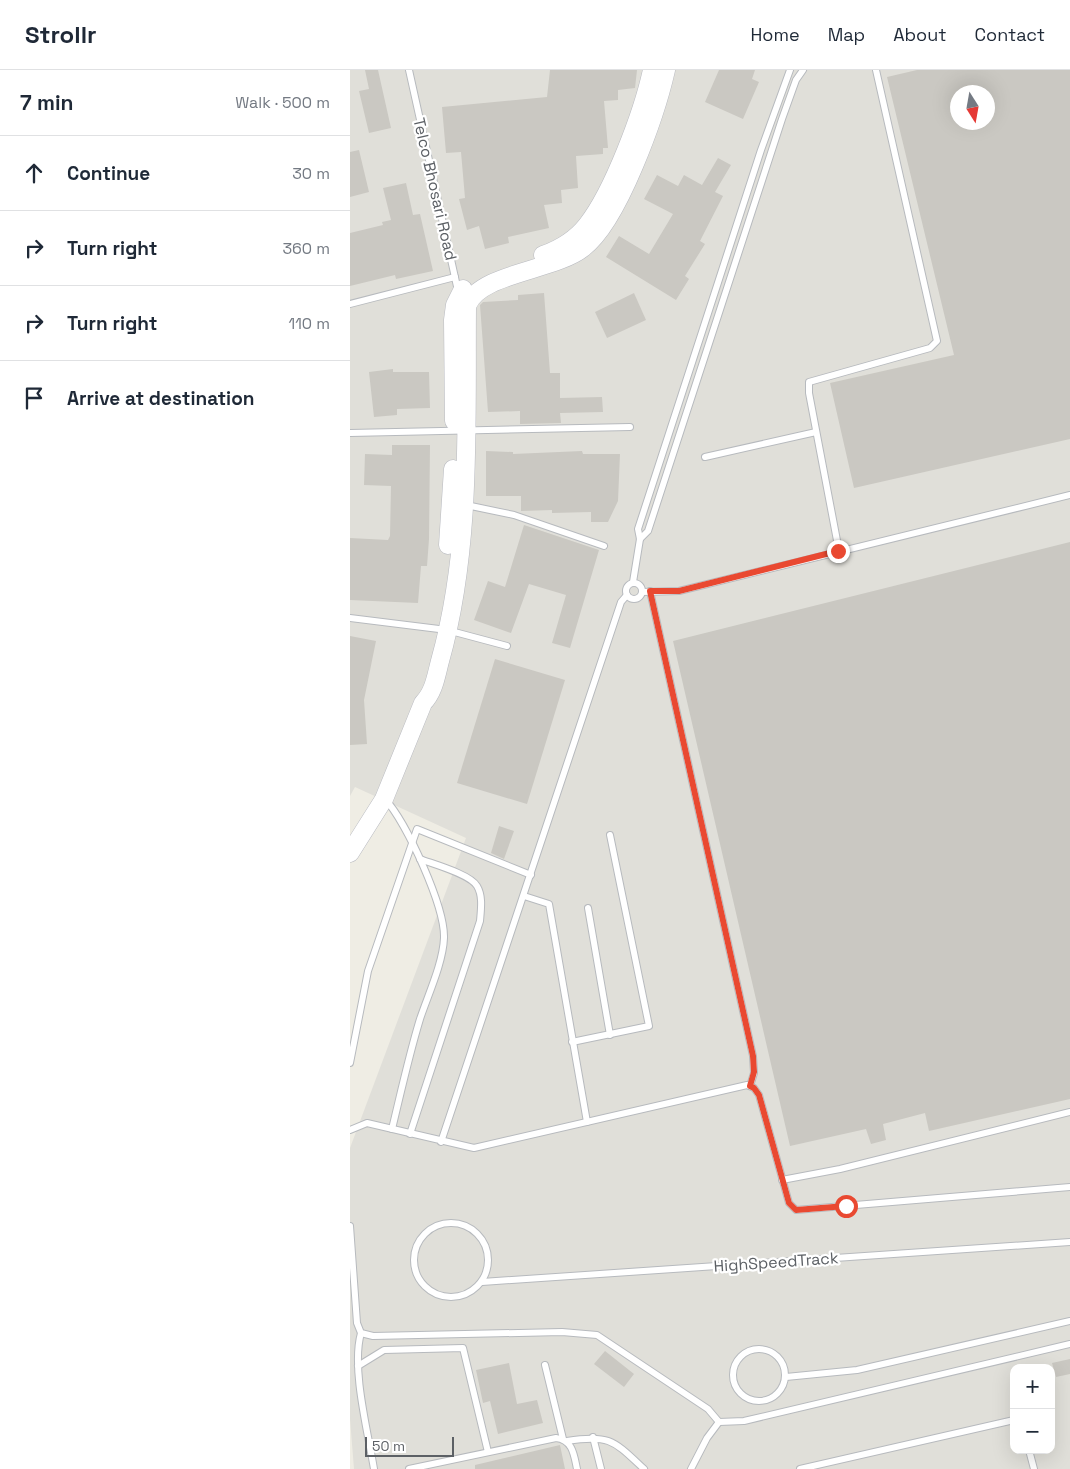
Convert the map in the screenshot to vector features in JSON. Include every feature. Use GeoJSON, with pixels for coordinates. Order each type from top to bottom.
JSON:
{"type":"FeatureCollection","features":[{"type":"Feature","properties":{"kind":"street"},"geometry":{"type":"LineString","coordinates":[[350,853],[384,799],[423,702],[430,696],[462,530],[457,505],[460,292],[469,282],[479,276],[562,247],[586,225],[600,206],[622,156],[648,89],[652,70]]}},
{"type":"Feature","properties":{"kind":"street"},"geometry":{"type":"LineString","coordinates":[[460,292],[470,298],[480,288],[559,261],[583,248],[592,240],[606,221],[650,128],[666,70]]}},
{"type":"Feature","properties":{"kind":"lane","name":"Telco Bhosari Road"},"geometry":{"type":"LineString","coordinates":[[408,70],[460,292]]}},
{"type":"Feature","properties":{"kind":"lane"},"geometry":{"type":"LineString","coordinates":[[441,1142],[621,602],[627,595],[626,587],[633,582],[640,539],[638,529],[790,70]]}},
{"type":"Feature","properties":{"kind":"lane"},"geometry":{"type":"LineString","coordinates":[[640,539],[648,531],[782,118],[796,80],[803,70]]}},
{"type":"Feature","properties":{"kind":"lane"},"geometry":{"type":"LineString","coordinates":[[838,551],[808,386],[813,379],[930,348],[935,346],[937,341],[876,70]]}},
{"type":"Feature","properties":{"kind":"lane"},"geometry":{"type":"LineString","coordinates":[[350,304],[460,292]]}},
{"type":"Feature","properties":{"kind":"lane"},"geometry":{"type":"LineString","coordinates":[[350,433],[630,427]]}},
{"type":"Feature","properties":{"kind":"lane"},"geometry":{"type":"LineString","coordinates":[[705,457],[816,432]]}},
{"type":"Feature","properties":{"kind":"lane"},"geometry":{"type":"LineString","coordinates":[[627,595],[636,599],[642,592],[679,591],[1070,495]]}},
{"type":"Feature","properties":{"kind":"lane"},"geometry":{"type":"LineString","coordinates":[[457,505],[514,515],[604,546]]}},
{"type":"Feature","properties":{"kind":"lane"},"geometry":{"type":"LineString","coordinates":[[633,582],[640,585],[642,592]]}},
{"type":"Feature","properties":{"kind":"lane"},"geometry":{"type":"LineString","coordinates":[[650,591],[753,1056],[754,1072],[750,1086]]}},
{"type":"Feature","properties":{"kind":"lane"},"geometry":{"type":"LineString","coordinates":[[350,618],[442,629],[507,646]]}},
{"type":"Feature","properties":{"kind":"lane"},"geometry":{"type":"LineString","coordinates":[[384,799],[394,809],[420,859],[441,914],[444,939],[411,1048],[392,1130]]}},
{"type":"Feature","properties":{"kind":"lane"},"geometry":{"type":"LineString","coordinates":[[350,1062],[368,971],[417,828],[531,875]]}},
{"type":"Feature","properties":{"kind":"lane"},"geometry":{"type":"LineString","coordinates":[[572,1042],[649,1026],[610,836]]}},
{"type":"Feature","properties":{"kind":"lane"},"geometry":{"type":"LineString","coordinates":[[410,1134],[480,921],[481,903],[479,891],[471,879],[420,859]]}},
{"type":"Feature","properties":{"kind":"lane"},"geometry":{"type":"LineString","coordinates":[[524,896],[548,904],[587,1122]]}},
{"type":"Feature","properties":{"kind":"lane"},"geometry":{"type":"LineString","coordinates":[[588,908],[610,1034]]}},
{"type":"Feature","properties":{"kind":"lane"},"geometry":{"type":"LineString","coordinates":[[350,1130],[367,1123],[441,1142],[474,1148],[747,1085],[754,1088],[759,1095],[789,1203],[796,1210],[803,1211],[1070,1187]]}},
{"type":"Feature","properties":{"kind":"lane"},"geometry":{"type":"LineString","coordinates":[[782,1180],[840,1169],[1070,1112]]}},
{"type":"Feature","properties":{"kind":"lane"},"geometry":{"type":"LineString","coordinates":[[446,1223],[459,1223],[471,1228],[481,1236],[487,1248],[489,1260],[482,1282],[468,1293],[451,1298],[440,1296],[429,1290],[415,1272],[416,1246],[423,1235],[433,1227],[446,1223]]}},
{"type":"Feature","properties":{"kind":"lane"},"geometry":{"type":"LineString","coordinates":[[350,1226],[357,1323],[361,1333],[358,1344],[358,1366],[374,1469]]}},
{"type":"Feature","properties":{"kind":"lane","name":"HighSpeedTrack"},"geometry":{"type":"LineString","coordinates":[[482,1282],[1070,1242]]}},
{"type":"Feature","properties":{"kind":"lane"},"geometry":{"type":"LineString","coordinates":[[786,1377],[856,1370],[1070,1321]]}},
{"type":"Feature","properties":{"kind":"lane"},"geometry":{"type":"LineString","coordinates":[[361,1333],[373,1336],[562,1332],[597,1335],[708,1409],[719,1422]]}},
{"type":"Feature","properties":{"kind":"lane"},"geometry":{"type":"LineString","coordinates":[[719,1422],[744,1421],[1070,1344]]}},
{"type":"Feature","properties":{"kind":"lane"},"geometry":{"type":"LineString","coordinates":[[358,1366],[384,1350],[463,1348],[488,1452]]}},
{"type":"Feature","properties":{"kind":"lane"},"geometry":{"type":"LineString","coordinates":[[767,1349],[781,1360],[786,1377],[779,1392],[764,1401],[755,1400],[740,1393],[735,1386],[733,1369],[742,1354],[750,1350],[767,1349]]}},
{"type":"Feature","properties":{"kind":"lane"},"geometry":{"type":"LineString","coordinates":[[545,1365],[565,1440],[577,1469]]}},
{"type":"Feature","properties":{"kind":"lane"},"geometry":{"type":"LineString","coordinates":[[800,1469],[1010,1421]]}},
{"type":"Feature","properties":{"kind":"lane"},"geometry":{"type":"LineString","coordinates":[[691,1469],[707,1438],[719,1422]]}},
{"type":"Feature","properties":{"kind":"lane"},"geometry":{"type":"LineString","coordinates":[[593,1436],[601,1469]]}},
{"type":"Feature","properties":{"kind":"lane"},"geometry":{"type":"LineString","coordinates":[[409,1469],[426,1468],[544,1440],[565,1440],[593,1436],[616,1444],[644,1469]]}},
{"type":"Feature","properties":{"kind":"lane"},"geometry":{"type":"LineString","coordinates":[[1030,1454],[1034,1469]]}},
{"type":"Feature","properties":{"kind":"shaded area"},"geometry":{"type":"Polygon","coordinates":[[[350,70],[1070,70],[1070,1469],[354,1469],[350,1419],[350,1148],[466,838],[355,787],[350,796],[350,70]]]}},
{"type":"Feature","properties":{"kind":"building"},"geometry":{"type":"Polygon","coordinates":[[[365,70],[378,70],[391,128],[369,133],[359,91],[369,89],[365,70]]]}},
{"type":"Feature","properties":{"kind":"building"},"geometry":{"type":"Polygon","coordinates":[[[550,70],[637,70],[635,88],[618,90],[618,100],[604,101],[608,148],[603,148],[603,154],[576,156],[578,188],[561,190],[562,203],[544,205],[549,228],[508,237],[509,243],[485,249],[479,226],[467,230],[459,199],[465,198],[461,152],[446,153],[442,107],[547,97],[550,70]]]}},
{"type":"Feature","properties":{"kind":"building"},"geometry":{"type":"Polygon","coordinates":[[[719,70],[755,70],[752,79],[759,82],[743,119],[705,102],[719,70]]]}},
{"type":"Feature","properties":{"kind":"building"},"geometry":{"type":"Polygon","coordinates":[[[917,70],[1070,70],[1070,439],[854,488],[830,383],[954,355],[887,77],[917,70]]]}},
{"type":"Feature","properties":{"kind":"building"},"geometry":{"type":"Polygon","coordinates":[[[359,150],[369,192],[350,197],[350,152],[359,150]]]}},
{"type":"Feature","properties":{"kind":"building"},"geometry":{"type":"Polygon","coordinates":[[[718,158],[731,165],[715,192],[723,196],[700,241],[705,244],[685,276],[689,279],[676,300],[606,257],[619,236],[649,254],[673,214],[644,199],[657,175],[678,186],[684,175],[702,185],[718,158]]]}},
{"type":"Feature","properties":{"kind":"building"},"geometry":{"type":"Polygon","coordinates":[[[406,183],[413,215],[420,214],[433,271],[396,279],[395,275],[350,286],[350,233],[383,225],[382,222],[391,220],[383,188],[406,183]]]}},
{"type":"Feature","properties":{"kind":"building"},"geometry":{"type":"Polygon","coordinates":[[[544,293],[550,373],[560,373],[560,398],[602,397],[603,412],[560,413],[561,423],[520,424],[520,411],[488,412],[480,305],[483,302],[518,300],[518,295],[544,293]]]}},
{"type":"Feature","properties":{"kind":"building"},"geometry":{"type":"Polygon","coordinates":[[[634,293],[646,320],[607,338],[595,312],[634,293]]]}},
{"type":"Feature","properties":{"kind":"building"},"geometry":{"type":"Polygon","coordinates":[[[393,369],[393,372],[429,372],[430,408],[397,409],[397,415],[374,417],[369,372],[393,369]]]}},
{"type":"Feature","properties":{"kind":"building"},"geometry":{"type":"Polygon","coordinates":[[[392,445],[430,445],[427,566],[421,566],[418,603],[350,600],[350,538],[388,540],[390,536],[391,486],[364,485],[365,454],[392,455],[392,445]]]}},
{"type":"Feature","properties":{"kind":"building"},"geometry":{"type":"Polygon","coordinates":[[[486,451],[513,452],[513,454],[582,451],[583,454],[620,454],[618,501],[608,522],[591,522],[591,512],[552,513],[552,510],[521,511],[521,496],[486,496],[486,451]]]}},
{"type":"Feature","properties":{"kind":"building"},"geometry":{"type":"Polygon","coordinates":[[[524,525],[599,550],[570,648],[552,643],[566,595],[529,584],[511,633],[474,620],[488,581],[505,587],[524,525]]]}},
{"type":"Feature","properties":{"kind":"building"},"geometry":{"type":"Polygon","coordinates":[[[1070,542],[1070,1099],[929,1131],[925,1113],[883,1124],[886,1140],[871,1144],[866,1129],[790,1146],[673,641],[1070,542]]]}},
{"type":"Feature","properties":{"kind":"building"},"geometry":{"type":"Polygon","coordinates":[[[350,636],[376,641],[364,700],[367,744],[350,745],[350,636]]]}},
{"type":"Feature","properties":{"kind":"building"},"geometry":{"type":"Polygon","coordinates":[[[495,659],[565,680],[527,804],[457,783],[495,659]]]}},
{"type":"Feature","properties":{"kind":"building"},"geometry":{"type":"Polygon","coordinates":[[[499,826],[514,831],[504,859],[491,853],[499,826]]]}},
{"type":"Feature","properties":{"kind":"building"},"geometry":{"type":"Polygon","coordinates":[[[605,1351],[634,1374],[624,1387],[594,1364],[605,1351]]]}},
{"type":"Feature","properties":{"kind":"building"},"geometry":{"type":"Polygon","coordinates":[[[1070,1359],[1070,1374],[1056,1377],[1055,1364],[1052,1363],[1070,1359]]]}},
{"type":"Feature","properties":{"kind":"building"},"geometry":{"type":"Polygon","coordinates":[[[509,1363],[517,1404],[537,1400],[543,1423],[498,1434],[490,1401],[483,1403],[476,1370],[509,1363]]]}},
{"type":"Feature","properties":{"kind":"building"},"geometry":{"type":"Polygon","coordinates":[[[560,1445],[565,1469],[475,1469],[475,1465],[560,1445]]]}},
{"type":"Feature","properties":{"kind":"route"},"geometry":{"type":"LineString","coordinates":[[838,551],[679,591],[650,591],[755,1065],[750,1086],[759,1095],[789,1203],[796,1210],[803,1211],[846,1206]]}}]}
